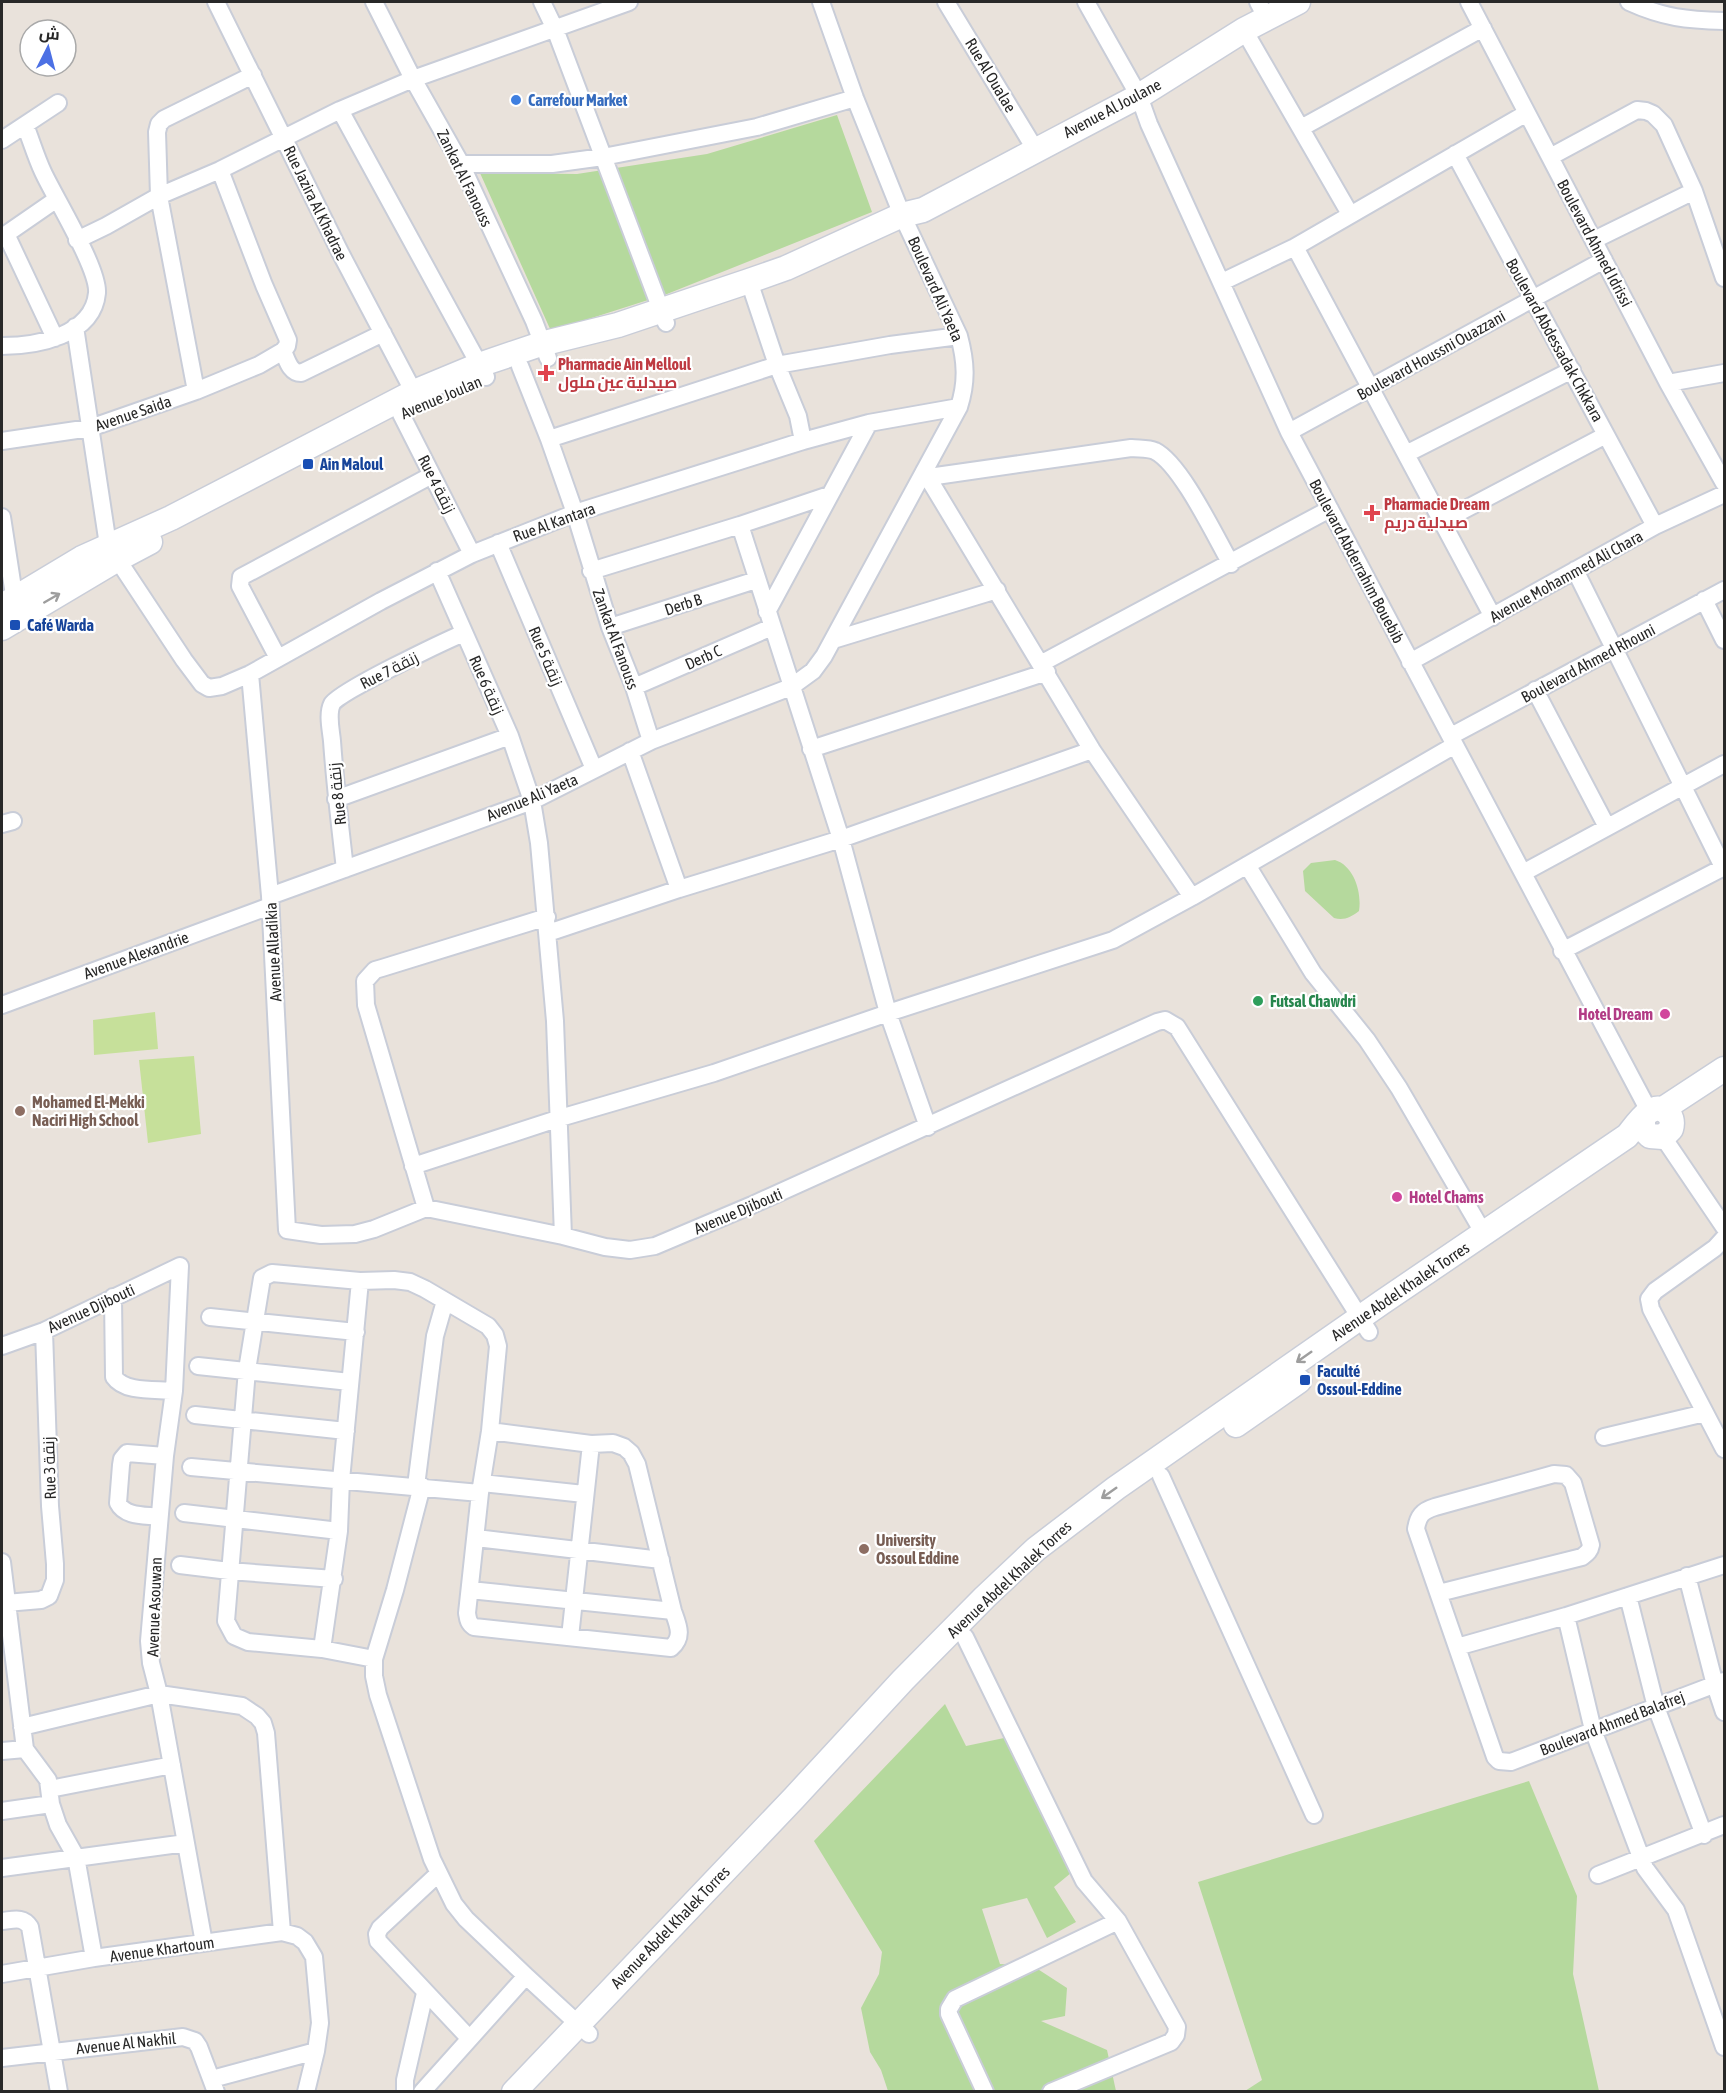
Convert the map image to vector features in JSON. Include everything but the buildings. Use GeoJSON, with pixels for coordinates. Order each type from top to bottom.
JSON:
{"type":"FeatureCollection","features":[{"type":"Feature","properties":{"kind":"main road","name":"Avenue Al Joulane"},"geometry":{"type":"LineString","coordinates":[[911,217],[1035,149],[1139,96],[1244,30],[1262,10],[1298,2]]}},
{"type":"Feature","properties":{"kind":"main road","name":"Avenue Joulan"},"geometry":{"type":"LineString","coordinates":[[9,613],[113,552],[411,403],[482,371],[752,289],[911,217]]}},
{"type":"Feature","properties":{"kind":"main road","name":"Avenue Joulan"},"geometry":{"type":"LineString","coordinates":[[482,371],[520,366],[545,351]]}},
{"type":"Feature","properties":{"kind":"main road","name":"Avenue Abdel Khalek Torres"},"geometry":{"type":"LineString","coordinates":[[535,2091],[584,2029],[794,1798],[903,1680],[1028,1557],[1063,1527],[1116,1488],[1637,1146],[1657,1123],[1725,1069]]}},
{"type":"Feature","properties":{"kind":"main road","name":"Avenue Abdel Khalek Torres"},"geometry":{"type":"LineString","coordinates":[[514,2091],[584,2029],[965,1637],[1044,1562],[1484,1234],[1627,1136],[1657,1123],[1725,1084]]}},
{"type":"Feature","properties":{"kind":"street","name":"Rue Jazira Al Khadrae"},"geometry":{"type":"LineString","coordinates":[[216,2],[341,254],[383,333],[411,403]]}},
{"type":"Feature","properties":{"kind":"street","name":"Zankat Al Fanouss"},"geometry":{"type":"LineString","coordinates":[[374,2],[413,79],[461,164],[534,321],[545,351]]}},
{"type":"Feature","properties":{"kind":"street"},"geometry":{"type":"LineString","coordinates":[[542,2],[555,29],[664,316]]}},
{"type":"Feature","properties":{"kind":"street"},"geometry":{"type":"LineString","coordinates":[[77,240],[159,196],[220,170],[340,110],[413,79],[629,2]]}},
{"type":"Feature","properties":{"kind":"street","name":"Boulevard Ali Yaeta"},"geometry":{"type":"LineString","coordinates":[[791,687],[813,670],[833,640],[926,474],[959,407],[966,381],[964,356],[959,336],[911,217],[855,98],[821,2]]}},
{"type":"Feature","properties":{"kind":"street","name":"Rue Al Oualae"},"geometry":{"type":"LineString","coordinates":[[946,2],[1035,149]]}},
{"type":"Feature","properties":{"kind":"street","name":"Boulevard Abderrahim Bouebib"},"geometry":{"type":"LineString","coordinates":[[1086,2],[1139,96],[1149,124],[1289,432],[1562,951],[1657,1123],[1725,1227]]}},
{"type":"Feature","properties":{"kind":"street","name":"Boulevard Ahmed Idrissi"},"geometry":{"type":"LineString","coordinates":[[1469,2],[1668,383],[1725,483]]}},
{"type":"Feature","properties":{"kind":"street"},"geometry":{"type":"LineString","coordinates":[[1629,2],[1660,15],[1675,18],[1725,21]]}},
{"type":"Feature","properties":{"kind":"street"},"geometry":{"type":"LineString","coordinates":[[1301,128],[1483,28]]}},
{"type":"Feature","properties":{"kind":"street"},"geometry":{"type":"LineString","coordinates":[[1244,30],[1350,214]]}},
{"type":"Feature","properties":{"kind":"street"},"geometry":{"type":"LineString","coordinates":[[196,391],[159,196],[157,146],[159,124],[164,119],[253,75]]}},
{"type":"Feature","properties":{"kind":"street"},"geometry":{"type":"LineString","coordinates":[[461,164],[552,164],[603,157],[757,127],[855,98]]}},
{"type":"Feature","properties":{"kind":"street"},"geometry":{"type":"LineString","coordinates":[[2,141],[58,104]]}},
{"type":"Feature","properties":{"kind":"street"},"geometry":{"type":"LineString","coordinates":[[340,110],[482,371]]}},
{"type":"Feature","properties":{"kind":"street"},"geometry":{"type":"LineString","coordinates":[[1550,157],[1637,110],[1646,111],[1658,118],[1664,125],[1694,191],[1725,278]]}},
{"type":"Feature","properties":{"kind":"street"},"geometry":{"type":"LineString","coordinates":[[1222,282],[1296,247],[1527,113]]}},
{"type":"Feature","properties":{"kind":"street"},"geometry":{"type":"LineString","coordinates":[[2,346],[29,345],[55,338],[88,317],[97,294],[93,273],[43,172],[25,125]]}},
{"type":"Feature","properties":{"kind":"street","name":"Boulevard Abdessadak Chkkara"},"geometry":{"type":"LineString","coordinates":[[1455,154],[1655,526]]}},
{"type":"Feature","properties":{"kind":"street"},"geometry":{"type":"LineString","coordinates":[[220,170],[264,285],[288,340],[283,351],[292,370],[301,373],[383,333]]}},
{"type":"Feature","properties":{"kind":"street"},"geometry":{"type":"LineString","coordinates":[[1594,240],[1694,191]]}},
{"type":"Feature","properties":{"kind":"street"},"geometry":{"type":"LineString","coordinates":[[55,338],[4,236],[57,199]]}},
{"type":"Feature","properties":{"kind":"street"},"geometry":{"type":"LineString","coordinates":[[1296,247],[1493,617]]}},
{"type":"Feature","properties":{"kind":"street","name":"Boulevard Houssni Ouazzani"},"geometry":{"type":"LineString","coordinates":[[1289,432],[1604,260]]}},
{"type":"Feature","properties":{"kind":"street"},"geometry":{"type":"LineString","coordinates":[[752,289],[777,364],[798,416],[803,441]]}},
{"type":"Feature","properties":{"kind":"street"},"geometry":{"type":"LineString","coordinates":[[75,327],[90,428],[113,552]]}},
{"type":"Feature","properties":{"kind":"street"},"geometry":{"type":"LineString","coordinates":[[549,440],[777,364],[959,336]]}},
{"type":"Feature","properties":{"kind":"street","name":"Avenue Saida"},"geometry":{"type":"LineString","coordinates":[[2,441],[90,428],[196,391],[259,365],[283,351]]}},
{"type":"Feature","properties":{"kind":"street","name":"Zankat Al Fanouss"},"geometry":{"type":"LineString","coordinates":[[520,366],[575,513],[591,571],[634,687],[651,741]]}},
{"type":"Feature","properties":{"kind":"street"},"geometry":{"type":"LineString","coordinates":[[1406,454],[1572,370]]}},
{"type":"Feature","properties":{"kind":"street"},"geometry":{"type":"LineString","coordinates":[[1668,383],[1725,373]]}},
{"type":"Feature","properties":{"kind":"street","name":"Rue 4 زنقة"},"geometry":{"type":"LineString","coordinates":[[411,403],[432,475],[472,554]]}},
{"type":"Feature","properties":{"kind":"street","name":"Rue Al Kantara"},"geometry":{"type":"LineString","coordinates":[[113,552],[202,684],[209,688],[222,686],[250,674],[436,571],[498,543],[575,513],[803,441],[868,423],[959,407]]}},
{"type":"Feature","properties":{"kind":"street"},"geometry":{"type":"LineString","coordinates":[[770,620],[829,495],[868,423]]}},
{"type":"Feature","properties":{"kind":"street"},"geometry":{"type":"LineString","coordinates":[[1441,522],[1606,435]]}},
{"type":"Feature","properties":{"kind":"street"},"geometry":{"type":"LineString","coordinates":[[1192,897],[1092,750],[926,474],[1131,448],[1152,450],[1166,458],[1180,474],[1231,564]]}},
{"type":"Feature","properties":{"kind":"street"},"geometry":{"type":"LineString","coordinates":[[278,658],[240,586],[242,577],[432,475]]}},
{"type":"Feature","properties":{"kind":"street","name":"Avenue Mohammed Ali Chara"},"geometry":{"type":"LineString","coordinates":[[1410,662],[1655,526],[1725,494]]}},
{"type":"Feature","properties":{"kind":"street"},"geometry":{"type":"LineString","coordinates":[[591,571],[741,525],[829,495]]}},
{"type":"Feature","properties":{"kind":"street"},"geometry":{"type":"LineString","coordinates":[[811,749],[1044,668],[1330,509]]}},
{"type":"Feature","properties":{"kind":"street"},"geometry":{"type":"LineString","coordinates":[[2,517],[9,613]]}},
{"type":"Feature","properties":{"kind":"street"},"geometry":{"type":"LineString","coordinates":[[741,525],[756,580],[841,839],[888,1012],[928,1127]]}},
{"type":"Feature","properties":{"kind":"street","name":"Rue 5 زنقة"},"geometry":{"type":"LineString","coordinates":[[498,543],[594,770]]}},
{"type":"Feature","properties":{"kind":"street"},"geometry":{"type":"LineString","coordinates":[[1562,951],[1724,867],[1575,570]]}},
{"type":"Feature","properties":{"kind":"street","name":"Rue 6 زنقة"},"geometry":{"type":"LineString","coordinates":[[436,571],[510,736],[532,801],[548,925],[555,1021],[563,1236]]}},
{"type":"Feature","properties":{"kind":"street","name":"Derb B"},"geometry":{"type":"LineString","coordinates":[[610,627],[756,580]]}},
{"type":"Feature","properties":{"kind":"street"},"geometry":{"type":"LineString","coordinates":[[833,640],[997,590]]}},
{"type":"Feature","properties":{"kind":"street","name":"Boulevard Ahmed Rhouni"},"geometry":{"type":"LineString","coordinates":[[413,1166],[560,1118],[714,1073],[888,1012],[1113,940],[1247,866],[1535,690],[1725,590]]}},
{"type":"Feature","properties":{"kind":"street"},"geometry":{"type":"LineString","coordinates":[[1704,600],[1725,640]]}},
{"type":"Feature","properties":{"kind":"street","name":"Derb C"},"geometry":{"type":"LineString","coordinates":[[634,687],[770,620]]}},
{"type":"Feature","properties":{"kind":"street","name":"Rue 7 زنقة"},"geometry":{"type":"LineString","coordinates":[[331,720],[332,704],[339,696],[464,633]]}},
{"type":"Feature","properties":{"kind":"street","name":"Avenue Alladikia"},"geometry":{"type":"LineString","coordinates":[[250,674],[270,901],[287,1230],[321,1235],[355,1234],[374,1229],[426,1208]]}},
{"type":"Feature","properties":{"kind":"street","name":"Avenue Ali Yaeta"},"geometry":{"type":"LineString","coordinates":[[270,901],[345,869],[532,801],[651,741],[791,687]]}},
{"type":"Feature","properties":{"kind":"street"},"geometry":{"type":"LineString","coordinates":[[1535,690],[1607,827]]}},
{"type":"Feature","properties":{"kind":"street","name":"Rue 8 زنقة"},"geometry":{"type":"LineString","coordinates":[[331,720],[336,799],[345,869]]}},
{"type":"Feature","properties":{"kind":"street"},"geometry":{"type":"LineString","coordinates":[[336,799],[510,736]]}},
{"type":"Feature","properties":{"kind":"street"},"geometry":{"type":"LineString","coordinates":[[426,1208],[366,1005],[366,978],[375,970],[679,889],[841,839],[1092,750]]}},
{"type":"Feature","properties":{"kind":"street"},"geometry":{"type":"LineString","coordinates":[[630,751],[679,889]]}},
{"type":"Feature","properties":{"kind":"street"},"geometry":{"type":"LineString","coordinates":[[1522,873],[1725,764]]}},
{"type":"Feature","properties":{"kind":"street"},"geometry":{"type":"LineString","coordinates":[[1247,866],[1313,973],[1367,1040],[1399,1088],[1484,1234]]}},
{"type":"Feature","properties":{"kind":"street","name":"Avenue Alexandrie"},"geometry":{"type":"LineString","coordinates":[[2,1005],[270,901]]}},
{"type":"Feature","properties":{"kind":"street","name":"Avenue Djibouti"},"geometry":{"type":"LineString","coordinates":[[426,1208],[563,1236],[605,1247],[630,1250],[655,1246],[752,1205],[1165,1020],[1176,1027],[1364,1325]]}},
{"type":"Feature","properties":{"kind":"street"},"geometry":{"type":"LineString","coordinates":[[1725,1238],[1715,1248],[1655,1291],[1649,1299],[1651,1309],[1725,1449]]}},
{"type":"Feature","properties":{"kind":"street","name":"Avenue Djibouti"},"geometry":{"type":"LineString","coordinates":[[2,1346],[44,1331],[180,1266]]}},
{"type":"Feature","properties":{"kind":"street","name":"Avenue Asouwan"},"geometry":{"type":"LineString","coordinates":[[180,1266],[174,1391],[165,1456],[149,1641],[151,1663],[159,1694],[204,1943]]}},
{"type":"Feature","properties":{"kind":"street"},"geometry":{"type":"LineString","coordinates":[[374,1659],[322,1649],[248,1642],[234,1636],[226,1621],[247,1370],[262,1278],[272,1273],[360,1281],[410,1282],[488,1326],[495,1335],[498,1346],[490,1431],[481,1488],[470,1590],[468,1620],[474,1626],[671,1648],[676,1644],[680,1630],[673,1611],[637,1464],[631,1454],[624,1447],[613,1443],[591,1444],[490,1431]]}},
{"type":"Feature","properties":{"kind":"street"},"geometry":{"type":"LineString","coordinates":[[322,1649],[334,1579],[339,1532],[341,1480],[360,1281]]}},
{"type":"Feature","properties":{"kind":"street"},"geometry":{"type":"LineString","coordinates":[[113,1298],[114,1377],[118,1383],[126,1387],[174,1391]]}},
{"type":"Feature","properties":{"kind":"street"},"geometry":{"type":"LineString","coordinates":[[445,1301],[435,1336],[419,1486],[395,1590],[374,1659],[374,1676],[378,1695],[432,1859],[454,1904],[466,1919],[584,2029]]}},
{"type":"Feature","properties":{"kind":"street"},"geometry":{"type":"LineString","coordinates":[[210,1317],[356,1332]]}},
{"type":"Feature","properties":{"kind":"street","name":"Rue 3 زنقة"},"geometry":{"type":"LineString","coordinates":[[6,1603],[41,1600],[49,1596],[55,1580],[44,1331]]}},
{"type":"Feature","properties":{"kind":"street"},"geometry":{"type":"LineString","coordinates":[[198,1366],[350,1382]]}},
{"type":"Feature","properties":{"kind":"street"},"geometry":{"type":"LineString","coordinates":[[1604,1437],[1705,1413]]}},
{"type":"Feature","properties":{"kind":"street"},"geometry":{"type":"LineString","coordinates":[[195,1415],[346,1431]]}},
{"type":"Feature","properties":{"kind":"street"},"geometry":{"type":"LineString","coordinates":[[570,1637],[591,1444]]}},
{"type":"Feature","properties":{"kind":"street"},"geometry":{"type":"LineString","coordinates":[[159,1517],[126,1512],[121,1508],[118,1503],[120,1474],[122,1459],[128,1453],[165,1456]]}},
{"type":"Feature","properties":{"kind":"street"},"geometry":{"type":"LineString","coordinates":[[191,1467],[419,1486],[584,1494]]}},
{"type":"Feature","properties":{"kind":"street"},"geometry":{"type":"LineString","coordinates":[[1439,1593],[1587,1554],[1591,1545],[1570,1478],[1566,1475],[1554,1474],[1435,1507],[1420,1515],[1416,1529],[1457,1647],[1566,1616],[1725,1565]]}},
{"type":"Feature","properties":{"kind":"street"},"geometry":{"type":"LineString","coordinates":[[1161,1476],[1314,1815]]}},
{"type":"Feature","properties":{"kind":"street"},"geometry":{"type":"LineString","coordinates":[[184,1513],[339,1532]]}},
{"type":"Feature","properties":{"kind":"street"},"geometry":{"type":"LineString","coordinates":[[476,1538],[662,1560]]}},
{"type":"Feature","properties":{"kind":"street"},"geometry":{"type":"LineString","coordinates":[[2,1562],[25,1749],[41,1769],[58,1825],[76,1857],[94,1958]]}},
{"type":"Feature","properties":{"kind":"street"},"geometry":{"type":"LineString","coordinates":[[180,1565],[334,1579]]}},
{"type":"Feature","properties":{"kind":"street"},"geometry":{"type":"LineString","coordinates":[[1687,1576],[1720,1683],[1725,1712]]}},
{"type":"Feature","properties":{"kind":"street"},"geometry":{"type":"LineString","coordinates":[[470,1590],[673,1611]]}},
{"type":"Feature","properties":{"kind":"street"},"geometry":{"type":"LineString","coordinates":[[1628,1596],[1656,1707],[1704,1835]]}},
{"type":"Feature","properties":{"kind":"street"},"geometry":{"type":"LineString","coordinates":[[1566,1616],[1593,1730],[1645,1868],[1676,1910],[1725,2047]]}},
{"type":"Feature","properties":{"kind":"street"},"geometry":{"type":"LineString","coordinates":[[965,1637],[1084,1881],[1118,1921],[1177,2027],[1172,2042],[1051,2091]]}},
{"type":"Feature","properties":{"kind":"street","name":"Boulevard Ahmed Balafrej"},"geometry":{"type":"LineString","coordinates":[[1457,1647],[1492,1751],[1500,1761],[1511,1762],[1720,1683]]}},
{"type":"Feature","properties":{"kind":"street"},"geometry":{"type":"LineString","coordinates":[[22,1727],[159,1694],[242,1706],[263,1723],[266,1733],[282,1932],[297,1936],[305,1942],[314,1957],[320,2023],[306,2091]]}},
{"type":"Feature","properties":{"kind":"street"},"geometry":{"type":"LineString","coordinates":[[2,1751],[25,1749]]}},
{"type":"Feature","properties":{"kind":"street"},"geometry":{"type":"LineString","coordinates":[[2,1811],[50,1796],[172,1765]]}},
{"type":"Feature","properties":{"kind":"street"},"geometry":{"type":"LineString","coordinates":[[1598,1875],[1725,1826]]}},
{"type":"Feature","properties":{"kind":"street"},"geometry":{"type":"LineString","coordinates":[[2,1868],[186,1843]]}},
{"type":"Feature","properties":{"kind":"street"},"geometry":{"type":"LineString","coordinates":[[438,1874],[380,1928],[377,1934],[378,1941],[469,2038]]}},
{"type":"Feature","properties":{"kind":"street"},"geometry":{"type":"LineString","coordinates":[[2,1921],[21,1919],[27,1922],[32,1934],[59,2091]]}},
{"type":"Feature","properties":{"kind":"street"},"geometry":{"type":"LineString","coordinates":[[985,2091],[949,2014],[951,2004],[955,1999],[1118,1921]]}},
{"type":"Feature","properties":{"kind":"street","name":"Avenue Khartoum"},"geometry":{"type":"LineString","coordinates":[[2,1974],[94,1958],[282,1932]]}},
{"type":"Feature","properties":{"kind":"street"},"geometry":{"type":"LineString","coordinates":[[422,2091],[526,1976]]}},
{"type":"Feature","properties":{"kind":"street"},"geometry":{"type":"LineString","coordinates":[[405,2091],[405,2080],[425,1993]]}},
{"type":"Feature","properties":{"kind":"street","name":"Avenue Al Nakhil"},"geometry":{"type":"LineString","coordinates":[[2,2058],[183,2037],[195,2041],[199,2047],[214,2085]]}},
{"type":"Feature","properties":{"kind":"street"},"geometry":{"type":"LineString","coordinates":[[214,2085],[316,2051]]}},
{"type":"Feature","properties":{"kind":"green space"},"geometry":{"type":"Polygon","coordinates":[[[837,115],[872,212],[667,294],[551,331],[480,173],[577,174],[707,154],[837,115]]]}},
{"type":"Feature","properties":{"kind":"green space"},"geometry":{"type":"Polygon","coordinates":[[[1335,860],[1342,863],[1352,874],[1358,888],[1359,911],[1344,919],[1334,918],[1305,891],[1303,871],[1311,863],[1335,860]]]}},
{"type":"Feature","properties":{"kind":"green space"},"geometry":{"type":"Polygon","coordinates":[[[155,1012],[158,1049],[94,1055],[93,1020],[155,1012]]]}},
{"type":"Feature","properties":{"kind":"green space"},"geometry":{"type":"Polygon","coordinates":[[[194,1056],[201,1134],[148,1143],[139,1060],[194,1056]]]}},
{"type":"Feature","properties":{"kind":"green space"},"geometry":{"type":"Polygon","coordinates":[[[945,1704],[966,1746],[1004,1738],[1023,1753],[1077,1868],[1054,1887],[1076,1922],[1047,1938],[1027,1898],[982,1909],[1000,1964],[1033,1966],[1067,1988],[1065,2016],[1041,2021],[1107,2050],[1116,2091],[888,2091],[881,2070],[870,2052],[861,2008],[879,1974],[882,1952],[814,1841],[945,1704]]]}},
{"type":"Feature","properties":{"kind":"green space"},"geometry":{"type":"Polygon","coordinates":[[[1529,1781],[1577,1896],[1573,1974],[1599,2091],[1245,2091],[1262,2080],[1198,1882],[1529,1781]]]}},
{"type":"Feature","properties":{"kind":"place","name":"Carrefour Market"},"geometry":{"type":"Point","coordinates":[516,100]}},
{"type":"Feature","properties":{"kind":"place","name":"Pharmacie Ain Melloul صيدلية عين ملول"},"geometry":{"type":"Point","coordinates":[546,373]}},
{"type":"Feature","properties":{"kind":"place","name":"Ain Maloul"},"geometry":{"type":"Point","coordinates":[308,464]}},
{"type":"Feature","properties":{"kind":"place","name":"Pharmacie Dream صيدلية دريم"},"geometry":{"type":"Point","coordinates":[1372,513]}},
{"type":"Feature","properties":{"kind":"place","name":"Café Warda"},"geometry":{"type":"Point","coordinates":[15,625]}},
{"type":"Feature","properties":{"kind":"place","name":"Futsal Chawdri"},"geometry":{"type":"Point","coordinates":[1258,1001]}},
{"type":"Feature","properties":{"kind":"place","name":"Hotel Dream"},"geometry":{"type":"Point","coordinates":[1665,1014]}},
{"type":"Feature","properties":{"kind":"place","name":"Mohamed El-Mekki Naciri High School"},"geometry":{"type":"Point","coordinates":[20,1111]}},
{"type":"Feature","properties":{"kind":"place","name":"Hotel Chams"},"geometry":{"type":"Point","coordinates":[1397,1197]}},
{"type":"Feature","properties":{"kind":"place","name":"Faculté Ossoul-Eddine"},"geometry":{"type":"Point","coordinates":[1305,1380]}},
{"type":"Feature","properties":{"kind":"place","name":"University Ossoul Eddine"},"geometry":{"type":"Point","coordinates":[864,1549]}}]}
